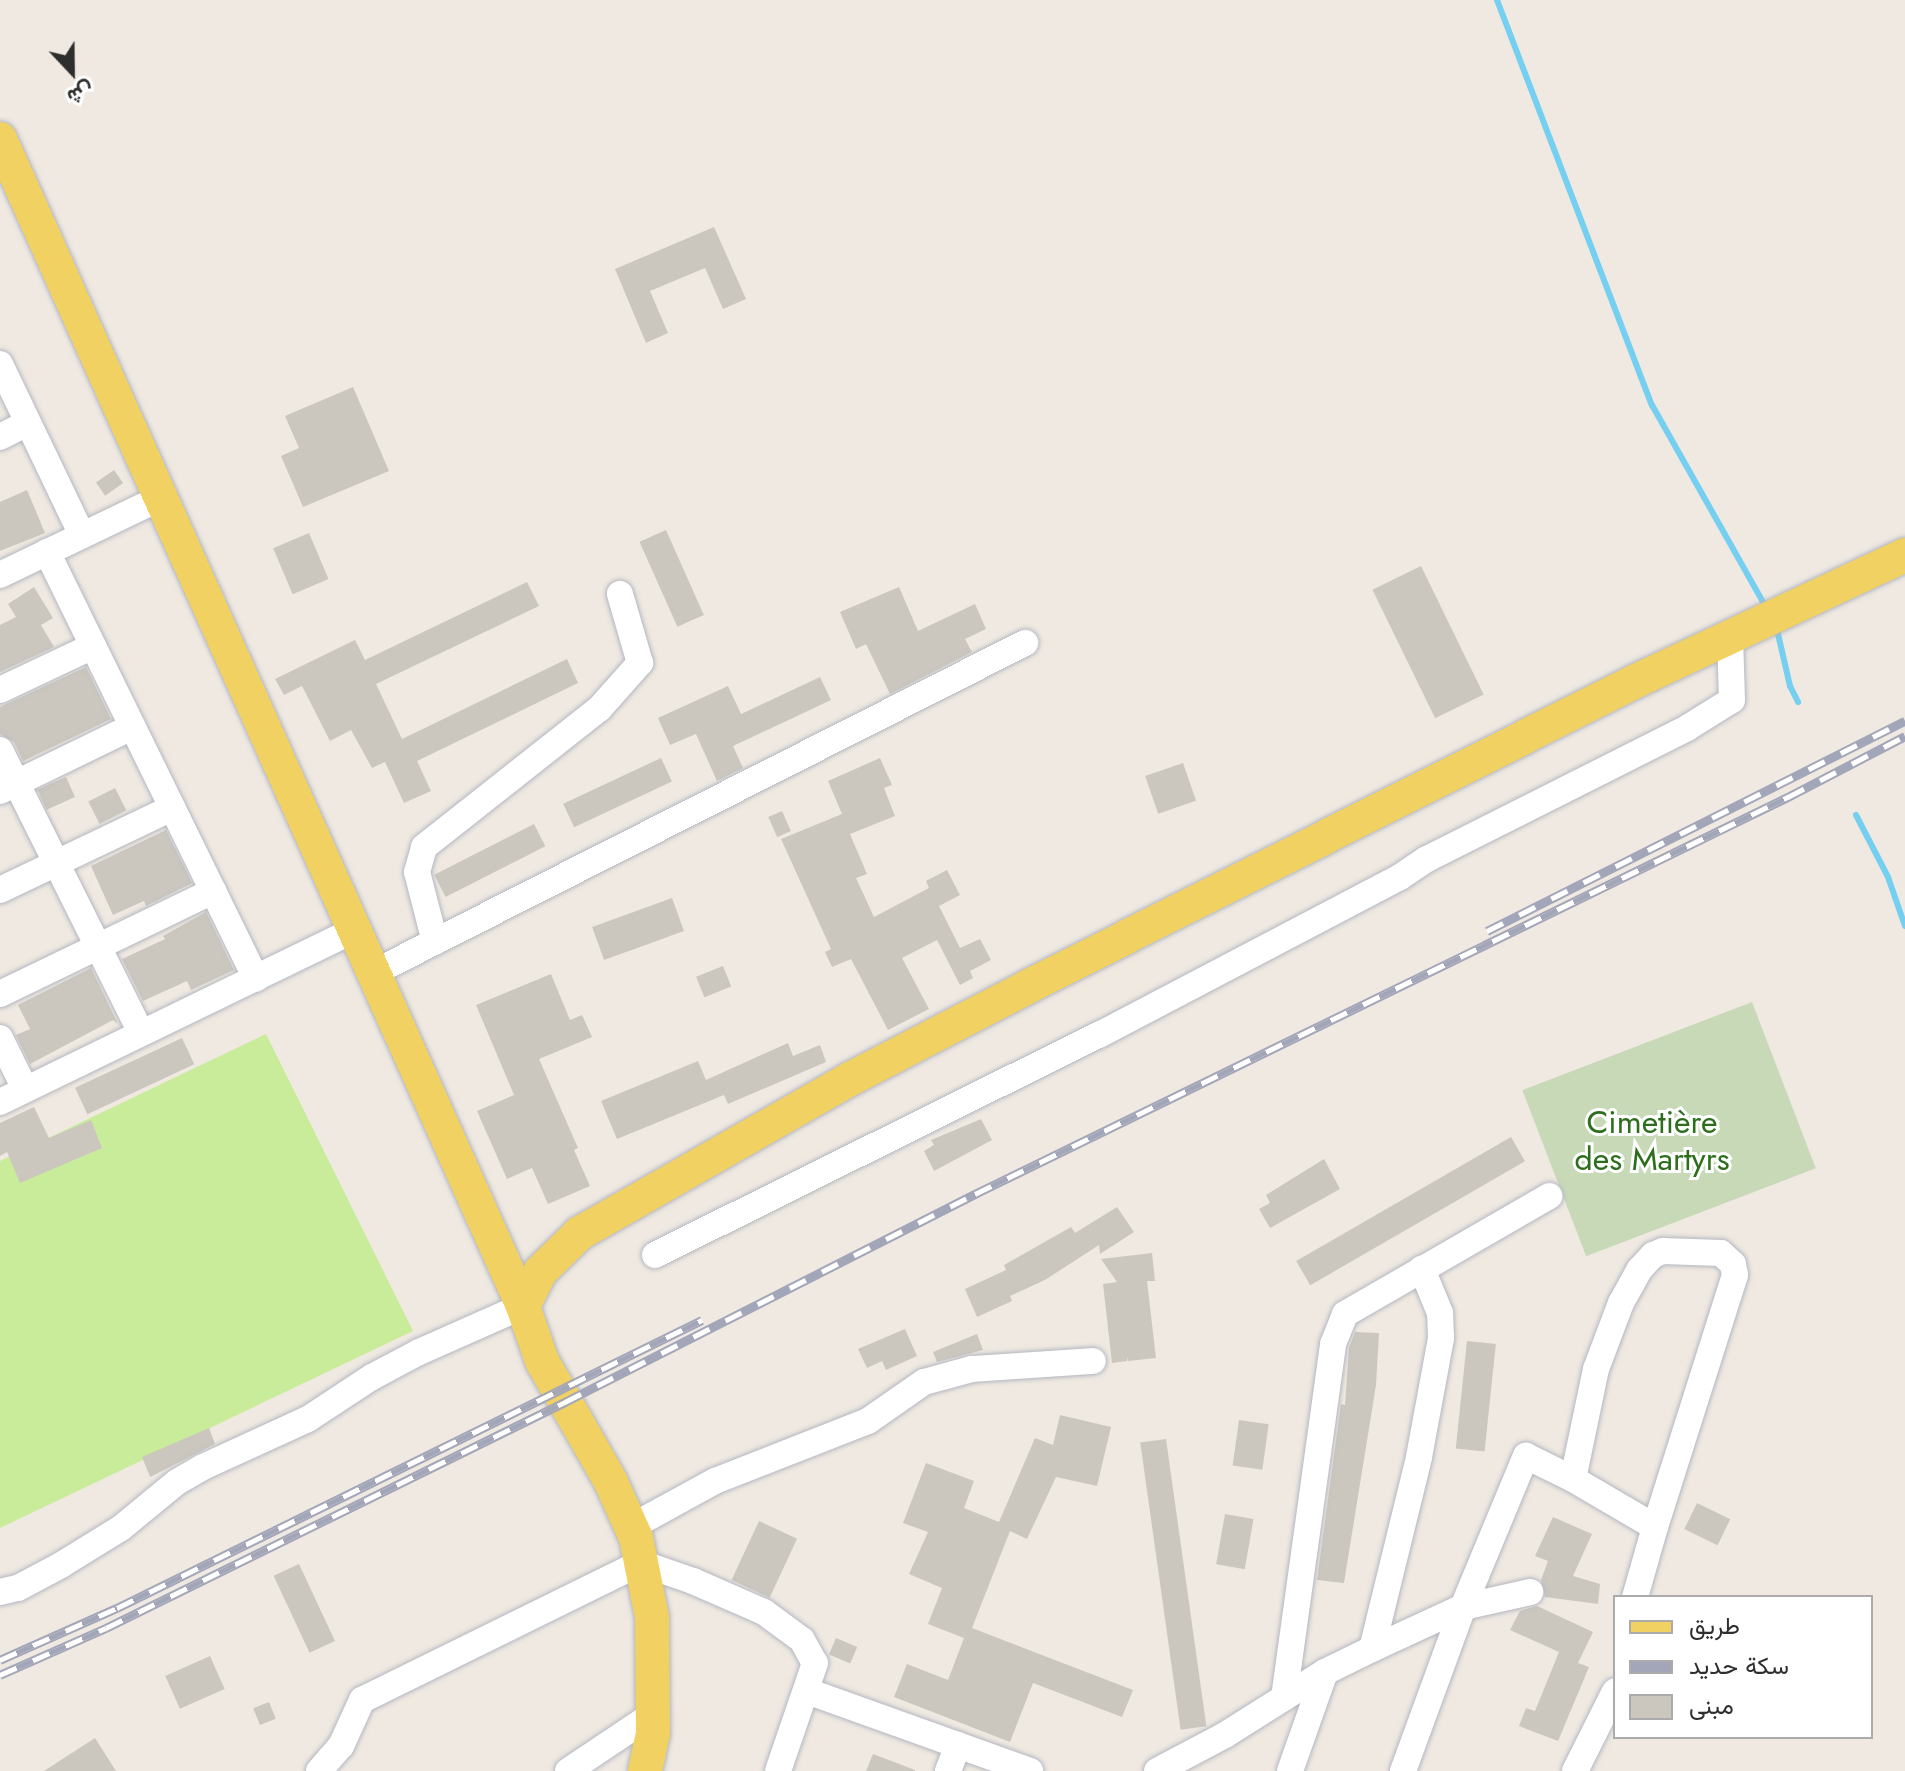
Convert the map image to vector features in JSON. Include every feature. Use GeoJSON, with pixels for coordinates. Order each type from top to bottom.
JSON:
{"type":"FeatureCollection","features":[{"type":"Feature","properties":{"kind":"main road"},"geometry":{"type":"LineString","coordinates":[[0,139],[523,1306],[542,1361],[611,1482],[631,1527],[652,1617],[653,1734],[645,1771]]}},
{"type":"Feature","properties":{"kind":"main road"},"geometry":{"type":"LineString","coordinates":[[523,1306],[540,1272],[580,1233],[850,1079],[1757,622],[1905,555]]}},
{"type":"Feature","properties":{"kind":"street"},"geometry":{"type":"LineString","coordinates":[[0,364],[82,535]]}},
{"type":"Feature","properties":{"kind":"street"},"geometry":{"type":"LineString","coordinates":[[0,437],[28,423]]}},
{"type":"Feature","properties":{"kind":"street"},"geometry":{"type":"LineString","coordinates":[[0,575],[160,498]]}},
{"type":"Feature","properties":{"kind":"street"},"geometry":{"type":"LineString","coordinates":[[47,552],[256,978]]}},
{"type":"Feature","properties":{"kind":"street"},"geometry":{"type":"LineString","coordinates":[[435,942],[417,872],[424,847],[599,709],[640,663],[620,594]]}},
{"type":"Feature","properties":{"kind":"street"},"geometry":{"type":"LineString","coordinates":[[655,1255],[1099,1035],[1400,877],[1427,859],[1687,728],[1732,700],[1757,622]]}},
{"type":"Feature","properties":{"kind":"street"},"geometry":{"type":"LineString","coordinates":[[373,973],[1025,643]]}},
{"type":"Feature","properties":{"kind":"street"},"geometry":{"type":"LineString","coordinates":[[0,690],[93,646]]}},
{"type":"Feature","properties":{"kind":"street"},"geometry":{"type":"LineString","coordinates":[[8,787],[132,727]]}},
{"type":"Feature","properties":{"kind":"street"},"geometry":{"type":"LineString","coordinates":[[0,750],[8,787],[56,863],[141,1033]]}},
{"type":"Feature","properties":{"kind":"street"},"geometry":{"type":"LineString","coordinates":[[0,890],[172,808]]}},
{"type":"Feature","properties":{"kind":"street"},"geometry":{"type":"LineString","coordinates":[[0,994],[213,891]]}},
{"type":"Feature","properties":{"kind":"street"},"geometry":{"type":"LineString","coordinates":[[0,1102],[354,930]]}},
{"type":"Feature","properties":{"kind":"street"},"geometry":{"type":"LineString","coordinates":[[0,1038],[25,1089]]}},
{"type":"Feature","properties":{"kind":"street"},"geometry":{"type":"LineString","coordinates":[[1284,1698],[1333,1344],[1345,1314],[1549,1196]]}},
{"type":"Feature","properties":{"kind":"street"},"geometry":{"type":"LineString","coordinates":[[1573,1479],[1596,1369],[1621,1303],[1640,1269],[1653,1255],[1663,1251],[1721,1253],[1733,1264],[1735,1275],[1636,1595]]}},
{"type":"Feature","properties":{"kind":"street"},"geometry":{"type":"LineString","coordinates":[[1372,1649],[1419,1457],[1441,1338],[1440,1313],[1422,1269]]}},
{"type":"Feature","properties":{"kind":"street"},"geometry":{"type":"LineString","coordinates":[[0,1592],[18,1588],[121,1528],[177,1482],[203,1467],[308,1419],[372,1377],[419,1352],[523,1306]]}},
{"type":"Feature","properties":{"kind":"street"},"geometry":{"type":"LineString","coordinates":[[631,1527],[715,1481],[868,1421],[924,1382],[972,1369],[1093,1361]]}},
{"type":"Feature","properties":{"kind":"street"},"geometry":{"type":"LineString","coordinates":[[1403,1771],[1463,1607],[1526,1456],[1573,1479],[1655,1527]]}},
{"type":"Feature","properties":{"kind":"street"},"geometry":{"type":"LineString","coordinates":[[319,1771],[341,1746],[362,1700],[641,1563],[693,1581],[764,1612],[802,1640],[815,1663],[778,1771]]}},
{"type":"Feature","properties":{"kind":"street"},"geometry":{"type":"LineString","coordinates":[[1157,1771],[1325,1672],[1372,1649],[1463,1607],[1530,1592]]}},
{"type":"Feature","properties":{"kind":"street"},"geometry":{"type":"LineString","coordinates":[[1290,1771],[1325,1672]]}},
{"type":"Feature","properties":{"kind":"street"},"geometry":{"type":"LineString","coordinates":[[807,1691],[1030,1771]]}},
{"type":"Feature","properties":{"kind":"street"},"geometry":{"type":"LineString","coordinates":[[1575,1771],[1613,1695]]}},
{"type":"Feature","properties":{"kind":"street"},"geometry":{"type":"LineString","coordinates":[[568,1771],[653,1714]]}},
{"type":"Feature","properties":{"kind":"street"},"geometry":{"type":"LineString","coordinates":[[948,1771],[958,1745]]}},
{"type":"Feature","properties":{"kind":"green space","name":"Cimetière des Martyrs"},"geometry":{"type":"Polygon","coordinates":[[[1752,1002],[1816,1168],[1586,1256],[1522,1090],[1752,1002]]]}},
{"type":"Feature","properties":{"kind":"green space"},"geometry":{"type":"Polygon","coordinates":[[[266,1034],[413,1331],[0,1528],[0,1161],[266,1034]]]}},
{"type":"Feature","properties":{"kind":"building"},"geometry":{"type":"Polygon","coordinates":[[[714,227],[746,299],[723,309],[705,268],[650,291],[668,333],[646,343],[615,269],[714,227]]]}},
{"type":"Feature","properties":{"kind":"building"},"geometry":{"type":"Polygon","coordinates":[[[353,387],[389,471],[303,507],[281,456],[299,448],[285,416],[353,387]]]}},
{"type":"Feature","properties":{"kind":"building"},"geometry":{"type":"Polygon","coordinates":[[[114,470],[123,483],[105,496],[96,483],[114,470]]]}},
{"type":"Feature","properties":{"kind":"building"},"geometry":{"type":"Polygon","coordinates":[[[27,490],[45,533],[0,551],[0,502],[27,490]]]}},
{"type":"Feature","properties":{"kind":"building"},"geometry":{"type":"Polygon","coordinates":[[[666,530],[704,615],[677,627],[640,542],[666,530]]]}},
{"type":"Feature","properties":{"kind":"building"},"geometry":{"type":"Polygon","coordinates":[[[309,533],[329,579],[293,594],[273,548],[309,533]]]}},
{"type":"Feature","properties":{"kind":"building"},"geometry":{"type":"Polygon","coordinates":[[[1421,566],[1484,695],[1435,718],[1372,590],[1421,566]]]}},
{"type":"Feature","properties":{"kind":"building"},"geometry":{"type":"Polygon","coordinates":[[[527,582],[539,606],[376,684],[402,739],[567,659],[578,683],[417,761],[431,791],[404,803],[385,762],[372,768],[351,730],[330,741],[302,686],[284,695],[275,679],[355,640],[365,660],[527,582]]]}},
{"type":"Feature","properties":{"kind":"building"},"geometry":{"type":"Polygon","coordinates":[[[34,587],[53,618],[41,625],[54,647],[0,672],[0,625],[16,617],[8,604],[34,587]]]}},
{"type":"Feature","properties":{"kind":"building"},"geometry":{"type":"Polygon","coordinates":[[[899,587],[918,631],[975,604],[986,629],[965,639],[972,652],[890,694],[866,644],[856,649],[840,612],[899,587]]]}},
{"type":"Feature","properties":{"kind":"building"},"geometry":{"type":"Polygon","coordinates":[[[86,667],[111,719],[23,761],[14,742],[0,734],[0,707],[86,667]]]}},
{"type":"Feature","properties":{"kind":"building"},"geometry":{"type":"Polygon","coordinates":[[[820,677],[831,700],[733,746],[743,768],[717,781],[696,734],[670,745],[658,718],[728,686],[741,714],[820,677]]]}},
{"type":"Feature","properties":{"kind":"building"},"geometry":{"type":"Polygon","coordinates":[[[661,758],[672,782],[574,827],[563,804],[661,758]]]}},
{"type":"Feature","properties":{"kind":"building"},"geometry":{"type":"Polygon","coordinates":[[[880,758],[892,785],[884,788],[895,816],[850,834],[867,874],[856,878],[874,917],[929,888],[926,881],[947,870],[960,895],[939,906],[960,948],[980,939],[991,960],[970,971],[973,978],[960,985],[937,940],[902,958],[929,1009],[888,1030],[851,959],[832,967],[825,952],[831,949],[781,839],[842,814],[828,781],[880,758]]]}},
{"type":"Feature","properties":{"kind":"building"},"geometry":{"type":"Polygon","coordinates":[[[1183,763],[1196,801],[1158,814],[1145,776],[1183,763]]]}},
{"type":"Feature","properties":{"kind":"building"},"geometry":{"type":"Polygon","coordinates":[[[66,777],[75,797],[47,810],[38,790],[66,777]]]}},
{"type":"Feature","properties":{"kind":"building"},"geometry":{"type":"Polygon","coordinates":[[[115,788],[126,810],[100,824],[88,802],[115,788]]]}},
{"type":"Feature","properties":{"kind":"building"},"geometry":{"type":"Polygon","coordinates":[[[782,811],[791,831],[777,837],[768,817],[782,811]]]}},
{"type":"Feature","properties":{"kind":"building"},"geometry":{"type":"Polygon","coordinates":[[[534,824],[545,846],[446,897],[434,875],[534,824]]]}},
{"type":"Feature","properties":{"kind":"building"},"geometry":{"type":"Polygon","coordinates":[[[166,830],[192,883],[146,906],[144,901],[113,915],[91,866],[166,830]]]}},
{"type":"Feature","properties":{"kind":"building"},"geometry":{"type":"Polygon","coordinates":[[[672,898],[684,931],[604,960],[592,927],[672,898]]]}},
{"type":"Feature","properties":{"kind":"building"},"geometry":{"type":"Polygon","coordinates":[[[206,912],[234,970],[191,990],[187,981],[143,1001],[122,959],[165,939],[163,936],[206,912]]]}},
{"type":"Feature","properties":{"kind":"building"},"geometry":{"type":"Polygon","coordinates":[[[723,966],[731,986],[704,997],[696,977],[723,966]]]}},
{"type":"Feature","properties":{"kind":"building"},"geometry":{"type":"Polygon","coordinates":[[[91,968],[118,1024],[113,1020],[30,1064],[16,1035],[30,1029],[18,1005],[91,968]]]}},
{"type":"Feature","properties":{"kind":"building"},"geometry":{"type":"Polygon","coordinates":[[[551,974],[570,1020],[582,1015],[592,1037],[539,1059],[578,1148],[574,1150],[590,1186],[548,1204],[532,1168],[507,1179],[477,1111],[514,1095],[476,1005],[551,974]]]}},
{"type":"Feature","properties":{"kind":"building"},"geometry":{"type":"Polygon","coordinates":[[[182,1038],[194,1064],[87,1114],[75,1088],[182,1038]]]}},
{"type":"Feature","properties":{"kind":"building"},"geometry":{"type":"Polygon","coordinates":[[[788,1043],[793,1056],[820,1045],[826,1062],[728,1104],[724,1095],[617,1139],[601,1101],[698,1061],[706,1080],[788,1043]]]}},
{"type":"Feature","properties":{"kind":"building"},"geometry":{"type":"Polygon","coordinates":[[[34,1107],[49,1138],[91,1120],[102,1148],[20,1183],[7,1152],[0,1156],[0,1123],[34,1107]]]}},
{"type":"Feature","properties":{"kind":"building"},"geometry":{"type":"Polygon","coordinates":[[[981,1119],[992,1140],[934,1171],[924,1151],[934,1145],[931,1140],[981,1119]]]}},
{"type":"Feature","properties":{"kind":"building"},"geometry":{"type":"Polygon","coordinates":[[[1511,1137],[1525,1161],[1310,1285],[1296,1261],[1511,1137]]]}},
{"type":"Feature","properties":{"kind":"building"},"geometry":{"type":"Polygon","coordinates":[[[1324,1159],[1340,1189],[1270,1228],[1259,1209],[1270,1203],[1266,1195],[1324,1159]]]}},
{"type":"Feature","properties":{"kind":"building"},"geometry":{"type":"Polygon","coordinates":[[[1117,1207],[1134,1232],[1100,1254],[1099,1245],[1045,1280],[1010,1296],[1012,1301],[977,1317],[965,1289],[1006,1270],[1004,1265],[1071,1227],[1075,1233],[1117,1207]]]}},
{"type":"Feature","properties":{"kind":"building"},"geometry":{"type":"Polygon","coordinates":[[[1152,1253],[1155,1281],[1147,1281],[1156,1358],[1128,1361],[1127,1357],[1127,1361],[1112,1363],[1103,1284],[1117,1282],[1101,1259],[1152,1253]]]}},
{"type":"Feature","properties":{"kind":"building"},"geometry":{"type":"Polygon","coordinates":[[[905,1329],[917,1356],[886,1370],[882,1361],[867,1368],[858,1349],[905,1329]]]}},
{"type":"Feature","properties":{"kind":"building"},"geometry":{"type":"Polygon","coordinates":[[[1355,1332],[1379,1333],[1376,1385],[1344,1583],[1317,1580],[1341,1404],[1345,1405],[1349,1348],[1355,1332]]]}},
{"type":"Feature","properties":{"kind":"building"},"geometry":{"type":"Polygon","coordinates":[[[977,1334],[983,1350],[937,1362],[933,1352],[977,1334]]]}},
{"type":"Feature","properties":{"kind":"building"},"geometry":{"type":"Polygon","coordinates":[[[1467,1341],[1496,1344],[1485,1451],[1456,1448],[1467,1341]]]}},
{"type":"Feature","properties":{"kind":"building"},"geometry":{"type":"Polygon","coordinates":[[[1060,1415],[1111,1427],[1097,1486],[1056,1477],[1027,1539],[1010,1531],[972,1628],[1133,1690],[1122,1717],[1033,1683],[1010,1742],[894,1697],[907,1664],[948,1680],[964,1638],[928,1624],[942,1588],[909,1574],[928,1532],[903,1523],[926,1463],[974,1481],[964,1508],[999,1522],[1035,1438],[1053,1445],[1060,1415]]]}},
{"type":"Feature","properties":{"kind":"building"},"geometry":{"type":"Polygon","coordinates":[[[1239,1420],[1269,1424],[1262,1470],[1233,1466],[1239,1420]]]}},
{"type":"Feature","properties":{"kind":"building"},"geometry":{"type":"Polygon","coordinates":[[[209,1428],[215,1444],[150,1477],[142,1457],[209,1428]]]}},
{"type":"Feature","properties":{"kind":"building"},"geometry":{"type":"Polygon","coordinates":[[[1166,1439],[1206,1726],[1181,1730],[1140,1443],[1166,1439]]]}},
{"type":"Feature","properties":{"kind":"building"},"geometry":{"type":"Polygon","coordinates":[[[1697,1503],[1730,1519],[1718,1545],[1684,1529],[1697,1503]]]}},
{"type":"Feature","properties":{"kind":"building"},"geometry":{"type":"Polygon","coordinates":[[[1225,1514],[1254,1519],[1245,1569],[1216,1564],[1225,1514]]]}},
{"type":"Feature","properties":{"kind":"building"},"geometry":{"type":"Polygon","coordinates":[[[1553,1517],[1592,1534],[1573,1576],[1600,1584],[1598,1604],[1545,1597],[1541,1580],[1548,1561],[1535,1556],[1553,1517]]]}},
{"type":"Feature","properties":{"kind":"building"},"geometry":{"type":"Polygon","coordinates":[[[759,1521],[797,1539],[770,1598],[732,1580],[759,1521]]]}},
{"type":"Feature","properties":{"kind":"building"},"geometry":{"type":"Polygon","coordinates":[[[299,1564],[335,1641],[310,1653],[274,1576],[299,1564]]]}},
{"type":"Feature","properties":{"kind":"building"},"geometry":{"type":"Polygon","coordinates":[[[1537,1606],[1593,1632],[1578,1663],[1589,1667],[1558,1741],[1519,1726],[1526,1708],[1535,1711],[1559,1652],[1510,1630],[1520,1611],[1537,1606]]]}},
{"type":"Feature","properties":{"kind":"building"},"geometry":{"type":"Polygon","coordinates":[[[836,1638],[857,1647],[850,1664],[829,1655],[836,1638]]]}},
{"type":"Feature","properties":{"kind":"building"},"geometry":{"type":"Polygon","coordinates":[[[210,1656],[225,1689],[180,1709],[165,1676],[210,1656]]]}},
{"type":"Feature","properties":{"kind":"building"},"geometry":{"type":"Polygon","coordinates":[[[269,1702],[276,1719],[260,1725],[253,1708],[269,1702]]]}},
{"type":"Feature","properties":{"kind":"building"},"geometry":{"type":"Polygon","coordinates":[[[95,1738],[116,1771],[44,1771],[95,1738]]]}},
{"type":"Feature","properties":{"kind":"building"},"geometry":{"type":"Polygon","coordinates":[[[873,1754],[915,1770],[915,1771],[866,1771],[873,1754]]]}},
{"type":"Feature","properties":{"kind":"waterway"},"geometry":{"type":"LineString","coordinates":[[1497,0],[1652,405],[1767,609]]}},
{"type":"Feature","properties":{"kind":"waterway"},"geometry":{"type":"LineString","coordinates":[[1776,625],[1790,686],[1798,702]]}},
{"type":"Feature","properties":{"kind":"waterway"},"geometry":{"type":"LineString","coordinates":[[1856,815],[1888,877],[1905,926]]}},
{"type":"Feature","properties":{"kind":"railway"},"geometry":{"type":"LineString","coordinates":[[1487,931],[1905,721]]}},
{"type":"Feature","properties":{"kind":"railway"},"geometry":{"type":"LineString","coordinates":[[0,1675],[106,1628],[565,1402],[975,1194],[1788,797],[1905,736]]}},
{"type":"Feature","properties":{"kind":"railway"},"geometry":{"type":"LineString","coordinates":[[0,1660],[117,1608],[702,1320]]}}]}
